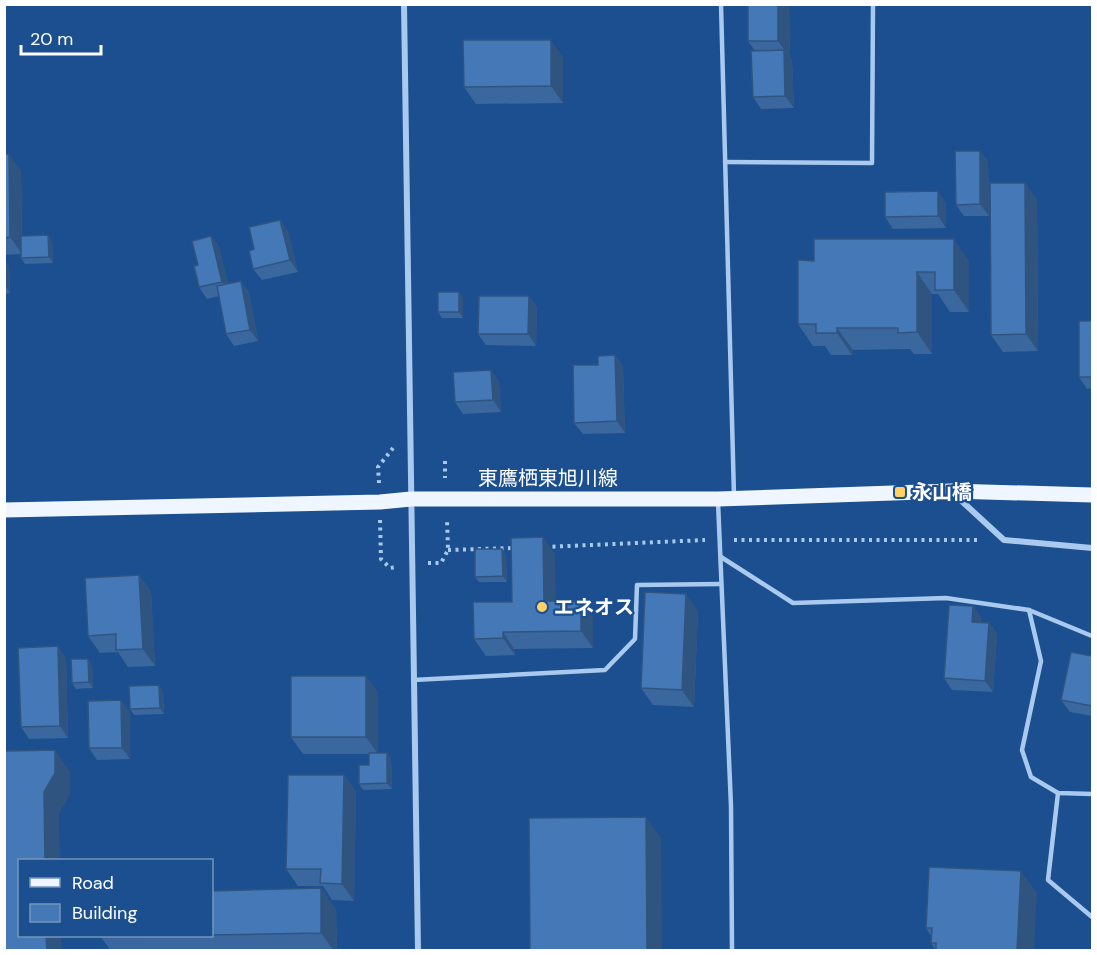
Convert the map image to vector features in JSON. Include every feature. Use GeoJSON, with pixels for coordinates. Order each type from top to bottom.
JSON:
{"type":"FeatureCollection","features":[{"type":"Feature","properties":{"kind":"main road","name":"東鷹栖東旭川線"},"geometry":{"type":"LineString","coordinates":[[4,510],[380,502],[411,499],[718,499],[951,491],[1092,495]]}},
{"type":"Feature","properties":{"kind":"street"},"geometry":{"type":"LineString","coordinates":[[404,4],[418,951]]}},
{"type":"Feature","properties":{"kind":"street"},"geometry":{"type":"LineString","coordinates":[[951,491],[1004,540],[1092,548]]}},
{"type":"Feature","properties":{"kind":"lane"},"geometry":{"type":"LineString","coordinates":[[721,4],[734,498]]}},
{"type":"Feature","properties":{"kind":"lane"},"geometry":{"type":"LineString","coordinates":[[725,162],[872,163],[873,4]]}},
{"type":"Feature","properties":{"kind":"lane"},"geometry":{"type":"LineString","coordinates":[[718,499],[731,806],[732,951]]}},
{"type":"Feature","properties":{"kind":"lane"},"geometry":{"type":"LineString","coordinates":[[721,557],[793,603],[946,598],[1029,610],[1092,636]]}},
{"type":"Feature","properties":{"kind":"lane"},"geometry":{"type":"LineString","coordinates":[[413,680],[605,670],[635,639],[637,585],[721,584]]}},
{"type":"Feature","properties":{"kind":"lane"},"geometry":{"type":"LineString","coordinates":[[1029,610],[1041,661],[1022,750],[1031,777],[1058,793],[1092,794]]}},
{"type":"Feature","properties":{"kind":"lane"},"geometry":{"type":"LineString","coordinates":[[1058,793],[1048,880],[1092,917]]}},
{"type":"Feature","properties":{"kind":"path"},"geometry":{"type":"LineString","coordinates":[[543,547],[720,540],[1004,540]]}},
{"type":"Feature","properties":{"kind":"path"},"geometry":{"type":"LineString","coordinates":[[448,550],[519,548]]}},
{"type":"Feature","properties":{"kind":"building"},"geometry":{"type":"Polygon","coordinates":[[[748,4],[778,4],[778,41],[748,41],[748,4]]]}},
{"type":"Feature","properties":{"kind":"building"},"geometry":{"type":"Polygon","coordinates":[[[463,40],[551,40],[551,86],[464,87],[463,40]]]}},
{"type":"Feature","properties":{"kind":"building"},"geometry":{"type":"Polygon","coordinates":[[[784,50],[785,96],[753,97],[751,51],[784,50]]]}},
{"type":"Feature","properties":{"kind":"building"},"geometry":{"type":"Polygon","coordinates":[[[955,151],[980,151],[980,204],[956,205],[955,151]]]}},
{"type":"Feature","properties":{"kind":"building"},"geometry":{"type":"Polygon","coordinates":[[[4,154],[9,154],[10,237],[4,238],[4,154]]]}},
{"type":"Feature","properties":{"kind":"building"},"geometry":{"type":"Polygon","coordinates":[[[990,183],[1025,183],[1026,334],[991,335],[990,183]]]}},
{"type":"Feature","properties":{"kind":"building"},"geometry":{"type":"Polygon","coordinates":[[[938,191],[938,216],[885,217],[885,192],[938,191]]]}},
{"type":"Feature","properties":{"kind":"building"},"geometry":{"type":"Polygon","coordinates":[[[280,220],[290,260],[253,269],[249,251],[254,249],[249,227],[280,220]]]}},
{"type":"Feature","properties":{"kind":"building"},"geometry":{"type":"Polygon","coordinates":[[[48,235],[49,257],[21,258],[21,236],[48,235]]]}},
{"type":"Feature","properties":{"kind":"building"},"geometry":{"type":"Polygon","coordinates":[[[211,236],[222,282],[199,287],[194,266],[198,265],[192,241],[211,236]]]}},
{"type":"Feature","properties":{"kind":"building"},"geometry":{"type":"Polygon","coordinates":[[[814,239],[954,239],[954,290],[935,290],[935,272],[917,272],[917,332],[898,333],[898,328],[837,328],[837,333],[816,333],[816,324],[798,324],[798,260],[814,261],[814,239]]]}},
{"type":"Feature","properties":{"kind":"building"},"geometry":{"type":"Polygon","coordinates":[[[4,260],[6,287],[4,287],[4,260]]]}},
{"type":"Feature","properties":{"kind":"building"},"geometry":{"type":"Polygon","coordinates":[[[241,281],[250,330],[226,334],[217,286],[241,281]]]}},
{"type":"Feature","properties":{"kind":"building"},"geometry":{"type":"Polygon","coordinates":[[[438,292],[459,292],[459,312],[438,312],[438,292]]]}},
{"type":"Feature","properties":{"kind":"building"},"geometry":{"type":"Polygon","coordinates":[[[479,296],[529,296],[528,334],[478,334],[479,296]]]}},
{"type":"Feature","properties":{"kind":"building"},"geometry":{"type":"Polygon","coordinates":[[[1079,321],[1092,321],[1092,377],[1079,377],[1079,321]]]}},
{"type":"Feature","properties":{"kind":"building"},"geometry":{"type":"Polygon","coordinates":[[[615,355],[617,421],[574,423],[573,365],[598,365],[598,356],[615,355]]]}},
{"type":"Feature","properties":{"kind":"building"},"geometry":{"type":"Polygon","coordinates":[[[491,370],[493,400],[455,402],[453,372],[491,370]]]}},
{"type":"Feature","properties":{"kind":"building"},"geometry":{"type":"Polygon","coordinates":[[[543,537],[544,601],[581,601],[581,631],[503,632],[503,638],[474,639],[473,602],[512,602],[511,538],[543,537]]]}},
{"type":"Feature","properties":{"kind":"building"},"geometry":{"type":"Polygon","coordinates":[[[475,549],[502,549],[503,576],[475,577],[475,549]]]}},
{"type":"Feature","properties":{"kind":"building"},"geometry":{"type":"Polygon","coordinates":[[[139,575],[143,649],[116,650],[116,634],[88,636],[85,578],[139,575]]]}},
{"type":"Feature","properties":{"kind":"building"},"geometry":{"type":"Polygon","coordinates":[[[645,592],[686,594],[682,690],[641,688],[645,592]]]}},
{"type":"Feature","properties":{"kind":"building"},"geometry":{"type":"Polygon","coordinates":[[[949,605],[973,606],[972,622],[989,623],[985,681],[944,678],[949,605]]]}},
{"type":"Feature","properties":{"kind":"building"},"geometry":{"type":"Polygon","coordinates":[[[58,646],[60,726],[21,727],[18,648],[58,646]]]}},
{"type":"Feature","properties":{"kind":"building"},"geometry":{"type":"Polygon","coordinates":[[[1071,652],[1092,656],[1092,706],[1061,700],[1071,652]]]}},
{"type":"Feature","properties":{"kind":"building"},"geometry":{"type":"Polygon","coordinates":[[[71,659],[88,659],[89,682],[72,683],[71,659]]]}},
{"type":"Feature","properties":{"kind":"building"},"geometry":{"type":"Polygon","coordinates":[[[291,676],[366,676],[366,737],[291,737],[291,676]]]}},
{"type":"Feature","properties":{"kind":"building"},"geometry":{"type":"Polygon","coordinates":[[[159,685],[160,708],[130,709],[129,686],[159,685]]]}},
{"type":"Feature","properties":{"kind":"building"},"geometry":{"type":"Polygon","coordinates":[[[121,700],[122,748],[89,748],[88,701],[121,700]]]}},
{"type":"Feature","properties":{"kind":"building"},"geometry":{"type":"Polygon","coordinates":[[[55,750],[55,773],[44,792],[45,859],[18,859],[18,937],[46,937],[47,951],[4,951],[4,751],[55,750]]]}},
{"type":"Feature","properties":{"kind":"building"},"geometry":{"type":"Polygon","coordinates":[[[369,753],[387,753],[387,783],[359,784],[359,765],[369,765],[369,753]]]}},
{"type":"Feature","properties":{"kind":"building"},"geometry":{"type":"Polygon","coordinates":[[[288,775],[344,775],[342,884],[320,883],[321,869],[286,869],[288,775]]]}},
{"type":"Feature","properties":{"kind":"building"},"geometry":{"type":"Polygon","coordinates":[[[646,817],[647,951],[530,951],[529,818],[646,817]]]}},
{"type":"Feature","properties":{"kind":"building"},"geometry":{"type":"Polygon","coordinates":[[[929,867],[1021,871],[1017,951],[936,951],[936,943],[931,943],[932,928],[926,928],[929,867]]]}},
{"type":"Feature","properties":{"kind":"building"},"geometry":{"type":"Polygon","coordinates":[[[321,888],[321,933],[213,935],[213,891],[321,888]]]}},
{"type":"Feature","properties":{"kind":"place","name":"永山橋"},"geometry":{"type":"Point","coordinates":[900,492]}},
{"type":"Feature","properties":{"kind":"place","name":"エネオス"},"geometry":{"type":"Point","coordinates":[542,607]}}]}
